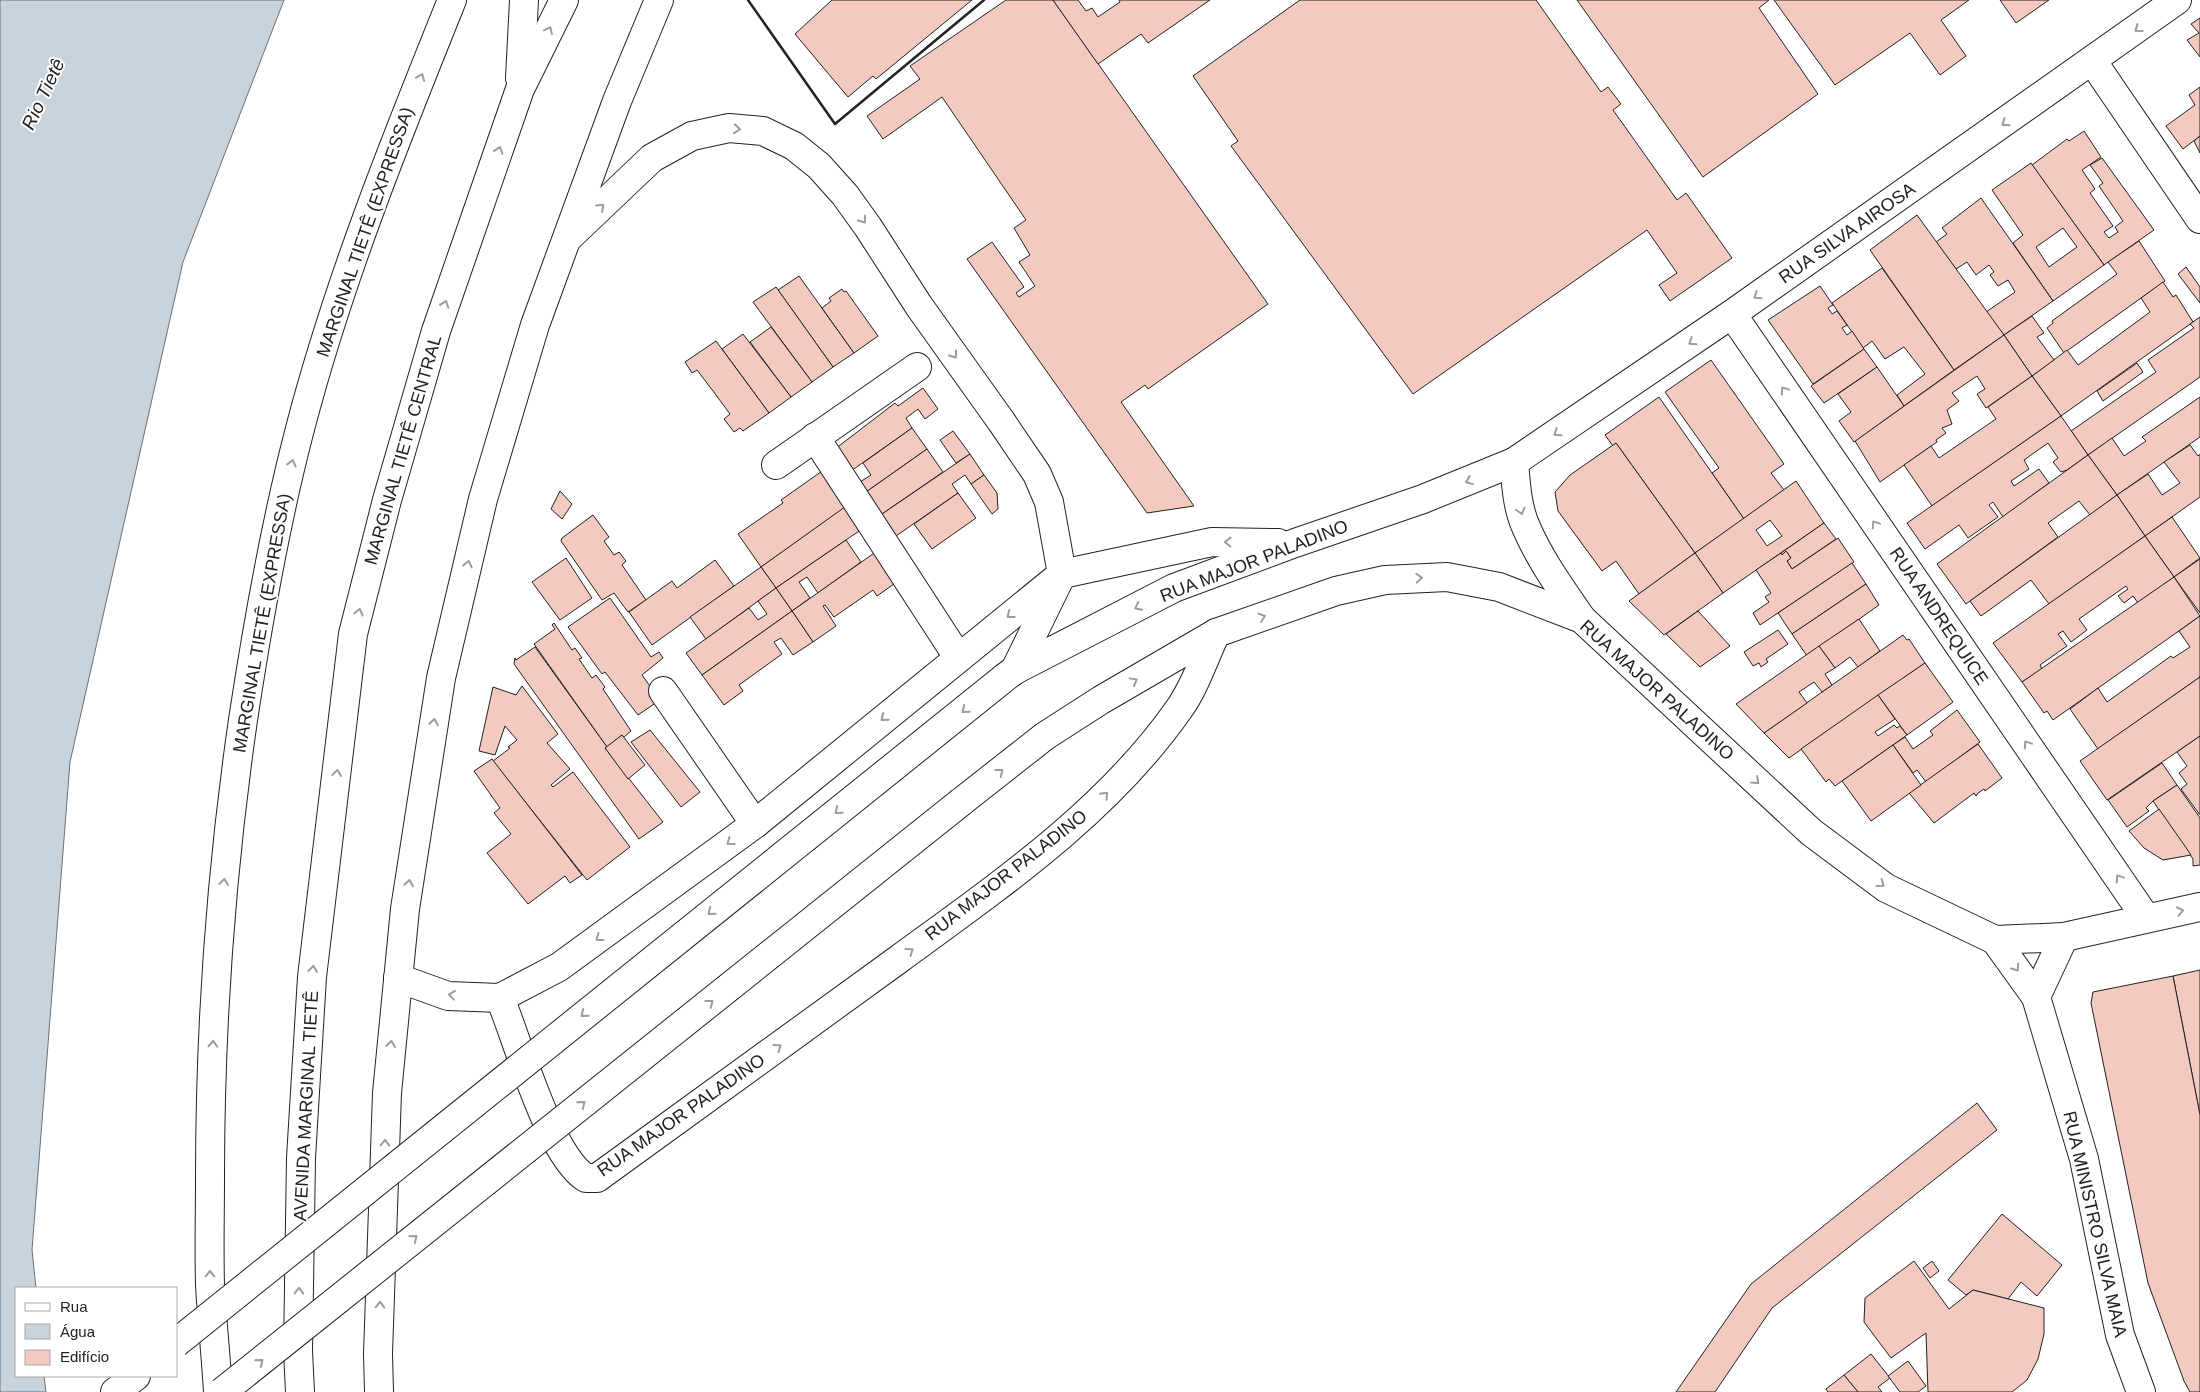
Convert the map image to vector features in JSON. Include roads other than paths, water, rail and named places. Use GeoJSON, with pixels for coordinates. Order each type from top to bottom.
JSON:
{"type":"FeatureCollection","features":[{"type":"Feature","properties":{"kind":"main road","name":"MARGINAL TIETÊ (EXPRESSA)"},"geometry":{"type":"LineString","coordinates":[[218,1392],[210,1283],[210,1092],[217,945],[232,796],[273,537],[302,422],[337,304],[397,138],[452,0]]}},
{"type":"Feature","properties":{"kind":"main road"},"geometry":{"type":"LineString","coordinates":[[520,89],[524,0]]}},
{"type":"Feature","properties":{"kind":"main road"},"geometry":{"type":"LineString","coordinates":[[520,89],[564,0]]}},
{"type":"Feature","properties":{"kind":"main road"},"geometry":{"type":"LineString","coordinates":[[379,1392],[378,1354],[387,1093],[405,909],[441,678],[483,498],[535,325],[617,101],[659,0]]}},
{"type":"Feature","properties":{"kind":"main road","name":"RUA SILVA AIROSA"},"geometry":{"type":"LineString","coordinates":[[1514,462],[1732,314],[2093,62],[2177,0]]}},
{"type":"Feature","properties":{"kind":"main road"},"geometry":{"type":"LineString","coordinates":[[2093,62],[2200,219]]}},
{"type":"Feature","properties":{"kind":"main road","name":"MARGINAL TIETÊ CENTRAL"},"geometry":{"type":"LineString","coordinates":[[331,821],[353,634],[387,500],[436,331],[520,89]]}},
{"type":"Feature","properties":{"kind":"main road"},"geometry":{"type":"LineString","coordinates":[[178,1341],[1009,675],[1062,574],[1049,502],[1037,474],[919,306],[845,195],[819,166],[794,146],[763,131],[729,128],[692,136],[652,158],[565,240]]}},
{"type":"Feature","properties":{"kind":"main road","name":"RUA ANDREQUICE"},"geometry":{"type":"LineString","coordinates":[[1732,314],[2146,918]]}},
{"type":"Feature","properties":{"kind":"main road"},"geometry":{"type":"LineString","coordinates":[[776,465],[916,367]]}},
{"type":"Feature","properties":{"kind":"main road"},"geometry":{"type":"LineString","coordinates":[[815,437],[958,657]]}},
{"type":"Feature","properties":{"kind":"main road"},"geometry":{"type":"LineString","coordinates":[[1514,462],[1517,493],[1526,526],[1554,578],[1582,619]]}},
{"type":"Feature","properties":{"kind":"main road","name":"RUA MAJOR PALADINO"},"geometry":{"type":"LineString","coordinates":[[1009,675],[1174,588],[1294,543],[1423,500],[1514,462]]}},
{"type":"Feature","properties":{"kind":"main road"},"geometry":{"type":"LineString","coordinates":[[398,978],[448,996],[500,998],[559,967],[755,824],[1062,574],[1212,542],[1294,543]]}},
{"type":"Feature","properties":{"kind":"main road","name":"RUA MAJOR PALADINO"},"geometry":{"type":"LineString","coordinates":[[500,998],[535,1094],[568,1162],[586,1178],[597,1178],[974,904],[1071,826],[1099,801],[1137,762],[1180,707],[1216,633],[1336,592],[1385,580],[1448,577],[1499,587],[1582,619],[1812,832],[1886,888],[1996,940],[2064,937],[2200,907]]}},
{"type":"Feature","properties":{"kind":"main road"},"geometry":{"type":"LineString","coordinates":[[222,1392],[1045,736],[1101,700],[1216,633]]}},
{"type":"Feature","properties":{"kind":"main road"},"geometry":{"type":"LineString","coordinates":[[663,691],[755,824]]}},
{"type":"Feature","properties":{"kind":"main road","name":"AVENIDA MARGINAL TIETÊ"},"geometry":{"type":"LineString","coordinates":[[300,1392],[298,1351],[301,1158],[312,977],[331,821]]}},
{"type":"Feature","properties":{"kind":"main road"},"geometry":{"type":"LineString","coordinates":[[2036,997],[2064,937]]}},
{"type":"Feature","properties":{"kind":"main road","name":"RUA MINISTRO SILVA MAIA"},"geometry":{"type":"LineString","coordinates":[[1996,940],[2036,997],[2084,1159],[2120,1335],[2141,1392]]}},
{"type":"Feature","properties":{"kind":"main road"},"geometry":{"type":"LineString","coordinates":[[116,1392],[135,1377]]}},
{"type":"Feature","properties":{"kind":"water","name":"Rio Tietê"},"geometry":{"type":"Polygon","coordinates":[[[0,0],[284,0],[183,262],[70,762],[32,1250],[36,1287],[15,1287],[15,1377],[44,1377],[46,1392],[0,1392],[0,0]]]}}]}
